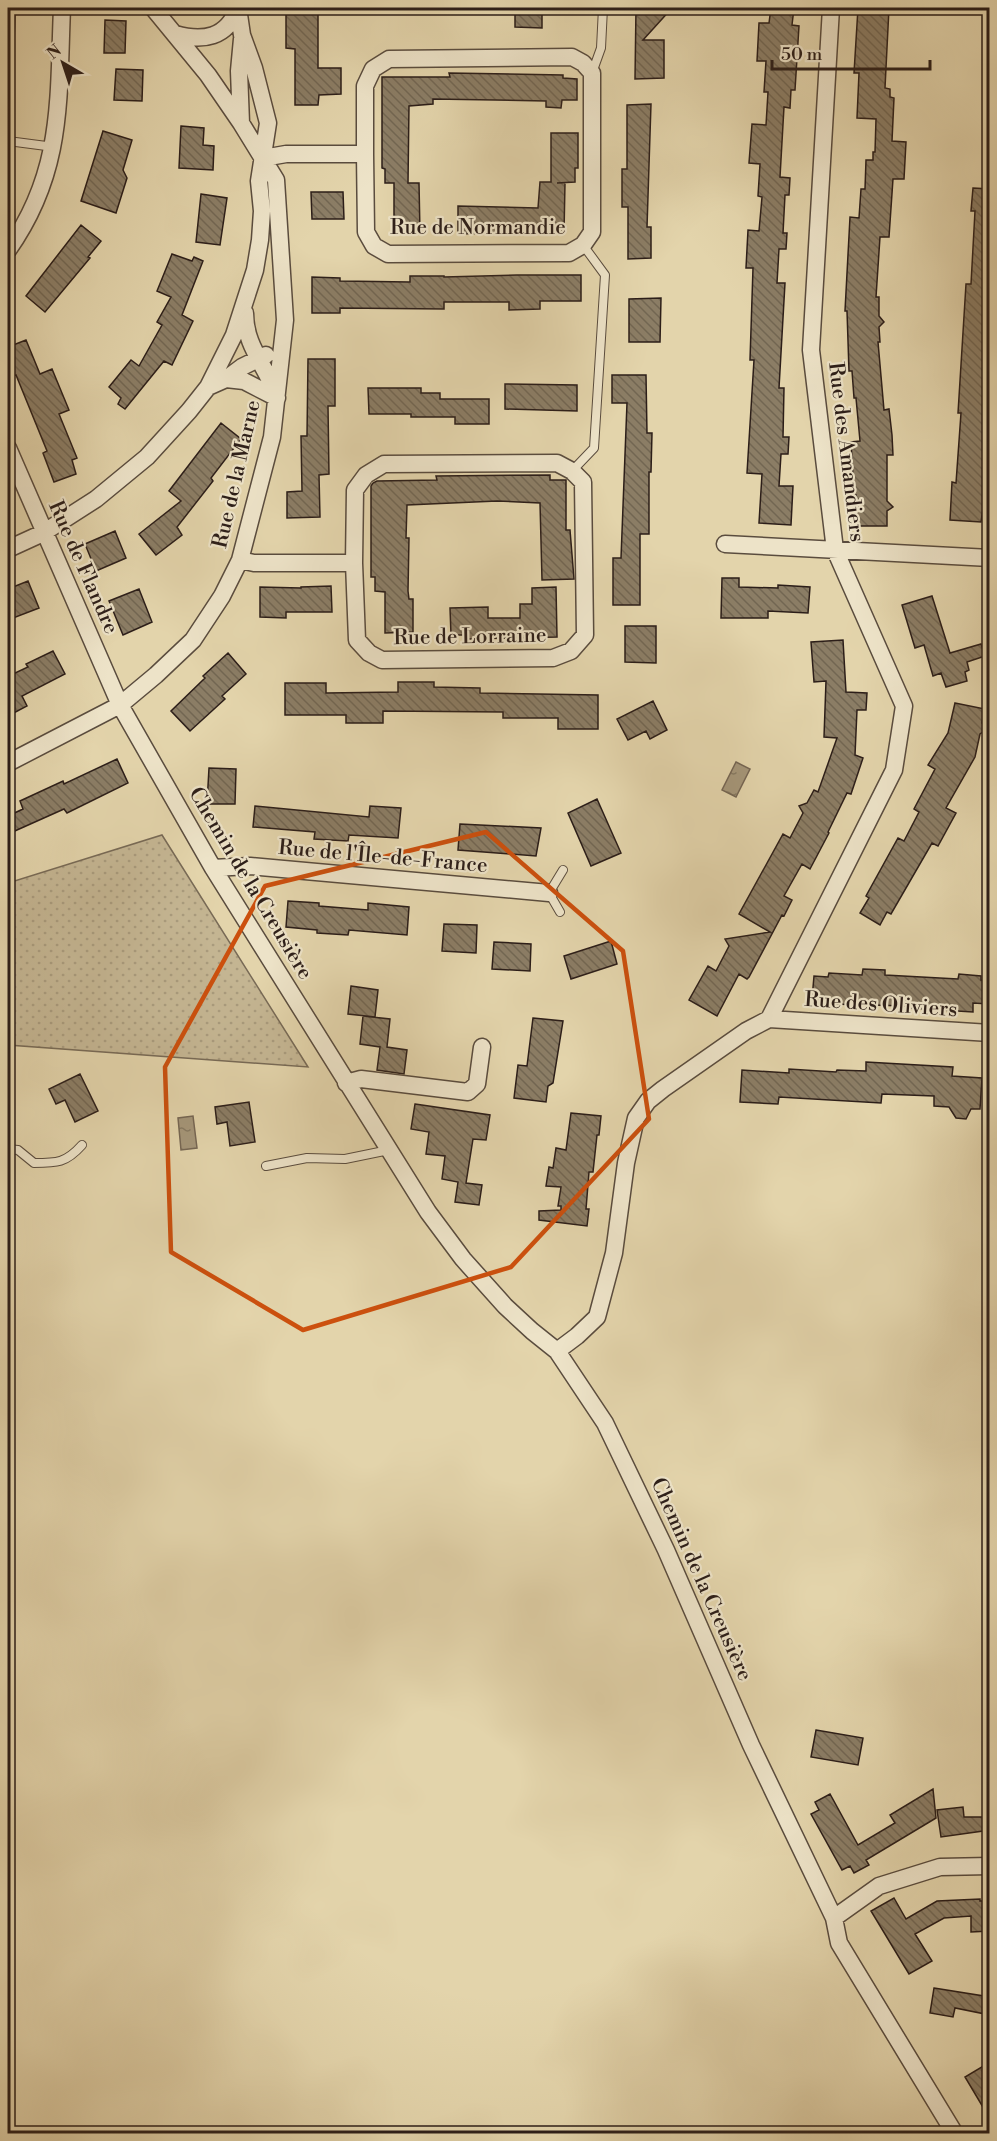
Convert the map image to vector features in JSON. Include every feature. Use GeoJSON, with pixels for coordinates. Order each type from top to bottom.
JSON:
{"type":"FeatureCollection","features":[{"type":"Feature","properties":{"kind":"street"},"geometry":{"type":"LineString","coordinates":[[8,250],[31,213],[45,180],[54,147],[58,111],[62,8]]}},
{"type":"Feature","properties":{"kind":"street","name":"Rue de la Marne"},"geometry":{"type":"LineString","coordinates":[[8,763],[120,705],[193,640],[222,596],[240,560],[272,437],[285,320],[276,180],[208,75],[153,8]]}},
{"type":"Feature","properties":{"kind":"street"},"geometry":{"type":"LineString","coordinates":[[175,34],[199,39],[211,36],[223,30],[233,21],[238,8]]}},
{"type":"Feature","properties":{"kind":"street"},"geometry":{"type":"LineString","coordinates":[[8,549],[44,533],[96,499],[147,457],[208,387],[234,335],[245,304],[260,240],[262,211],[259,181],[267,123],[255,68],[242,35],[238,8]]}},
{"type":"Feature","properties":{"kind":"street","name":"Rue des Amandiers"},"geometry":{"type":"LineString","coordinates":[[769,1019],[894,770],[904,706],[835,550],[811,350],[831,8]]}},
{"type":"Feature","properties":{"kind":"street"},"geometry":{"type":"LineString","coordinates":[[241,123],[239,71],[242,35]]}},
{"type":"Feature","properties":{"kind":"street","name":"Rue de Normandie"},"geometry":{"type":"LineString","coordinates":[[572,57],[583,63],[592,73],[592,232],[583,245],[569,253],[388,254],[374,246],[366,232],[365,154],[365,86],[373,69],[389,59],[572,57]]}},
{"type":"Feature","properties":{"kind":"street"},"geometry":{"type":"LineString","coordinates":[[263,158],[286,154],[365,154]]}},
{"type":"Feature","properties":{"kind":"street"},"geometry":{"type":"LineString","coordinates":[[245,304],[245,328],[249,343],[269,375],[278,398]]}},
{"type":"Feature","properties":{"kind":"street"},"geometry":{"type":"LineString","coordinates":[[208,387],[226,379],[258,358],[281,348]]}},
{"type":"Feature","properties":{"kind":"street"},"geometry":{"type":"LineString","coordinates":[[226,379],[244,381],[278,398]]}},
{"type":"Feature","properties":{"kind":"street","name":"Rue de Flandre"},"geometry":{"type":"LineString","coordinates":[[8,448],[120,705]]}},
{"type":"Feature","properties":{"kind":"street","name":"Rue de Lorraine"},"geometry":{"type":"LineString","coordinates":[[556,463],[572,471],[583,482],[585,635],[572,651],[553,658],[382,660],[369,653],[357,640],[354,563],[355,490],[366,475],[384,464],[556,463]]}},
{"type":"Feature","properties":{"kind":"street"},"geometry":{"type":"LineString","coordinates":[[725,544],[990,558]]}},
{"type":"Feature","properties":{"kind":"street"},"geometry":{"type":"LineString","coordinates":[[240,560],[254,563],[354,563]]}},
{"type":"Feature","properties":{"kind":"street","name":"Chemin de la Creusière"},"geometry":{"type":"LineString","coordinates":[[120,705],[213,868],[428,1212],[463,1259],[505,1306],[532,1332],[557,1351],[605,1423],[666,1550],[751,1745],[834,1918],[839,1943],[954,2133]]}},
{"type":"Feature","properties":{"kind":"street","name":"Rue de l'Île-de-France"},"geometry":{"type":"LineString","coordinates":[[213,868],[250,867],[549,894]]}},
{"type":"Feature","properties":{"kind":"street"},"geometry":{"type":"LineString","coordinates":[[557,1351],[597,1317],[614,1253],[626,1163],[636,1118],[648,1101],[663,1089],[746,1031],[769,1019]]}},
{"type":"Feature","properties":{"kind":"street","name":"Rue des Oliviers"},"geometry":{"type":"LineString","coordinates":[[769,1019],[990,1033]]}},
{"type":"Feature","properties":{"kind":"street"},"geometry":{"type":"LineString","coordinates":[[346,1083],[361,1080],[468,1092],[477,1084],[482,1047]]}},
{"type":"Feature","properties":{"kind":"street"},"geometry":{"type":"LineString","coordinates":[[834,1918],[879,1886],[940,1867],[990,1866]]}},
{"type":"Feature","properties":{"kind":"lane"},"geometry":{"type":"LineString","coordinates":[[8,89],[11,8]]}},
{"type":"Feature","properties":{"kind":"lane"},"geometry":{"type":"LineString","coordinates":[[592,73],[602,48],[603,8]]}},
{"type":"Feature","properties":{"kind":"lane"},"geometry":{"type":"LineString","coordinates":[[8,141],[54,147]]}},
{"type":"Feature","properties":{"kind":"lane"},"geometry":{"type":"LineString","coordinates":[[572,471],[594,448],[605,275],[583,245]]}},
{"type":"Feature","properties":{"kind":"lane"},"geometry":{"type":"LineString","coordinates":[[560,912],[549,894],[563,870]]}},
{"type":"Feature","properties":{"kind":"lane"},"geometry":{"type":"LineString","coordinates":[[8,1149],[18,1150],[34,1163],[53,1163],[71,1158],[82,1145]]}},
{"type":"Feature","properties":{"kind":"lane"},"geometry":{"type":"LineString","coordinates":[[266,1166],[306,1158],[345,1159],[389,1150]]}},
{"type":"Feature","properties":{"kind":"highlighted area"},"geometry":{"type":"Polygon","coordinates":[[[486,832],[623,951],[649,1119],[511,1267],[303,1330],[171,1252],[165,1067],[265,886],[486,832]]]}},
{"type":"Feature","properties":{"kind":"shaded area"},"geometry":{"type":"Polygon","coordinates":[[[162,835],[308,1067],[8,1045],[8,883],[162,835]]]}},
{"type":"Feature","properties":{"kind":"water"},"geometry":{"type":"Polygon","coordinates":[[[736,762],[750,769],[736,797],[722,790],[736,762]]]}},
{"type":"Feature","properties":{"kind":"water"},"geometry":{"type":"Polygon","coordinates":[[[193,1116],[197,1148],[181,1150],[178,1118],[193,1116]]]}},
{"type":"Feature","properties":{"kind":"building"},"geometry":{"type":"Polygon","coordinates":[[[286,8],[318,8],[318,68],[341,68],[341,94],[319,95],[318,105],[295,105],[295,49],[286,48],[286,8]]]}},
{"type":"Feature","properties":{"kind":"building"},"geometry":{"type":"Polygon","coordinates":[[[515,8],[542,8],[542,28],[515,27],[515,8]]]}},
{"type":"Feature","properties":{"kind":"building"},"geometry":{"type":"Polygon","coordinates":[[[636,8],[672,8],[643,40],[664,40],[664,78],[635,79],[636,8]]]}},
{"type":"Feature","properties":{"kind":"building"},"geometry":{"type":"Polygon","coordinates":[[[771,8],[794,8],[792,25],[799,26],[795,90],[791,90],[790,108],[784,107],[780,177],[790,178],[789,195],[785,195],[783,233],[787,233],[786,249],[779,249],[777,283],[785,283],[779,388],[784,388],[783,437],[789,437],[788,454],[781,454],[779,486],[793,486],[791,525],[759,523],[762,474],[747,473],[754,360],[750,360],[753,268],[746,268],[748,230],[759,231],[762,197],[758,196],[760,164],[749,163],[752,124],[766,125],[768,92],[764,92],[766,61],[757,61],[759,23],[769,23],[771,8]]]}},
{"type":"Feature","properties":{"kind":"building"},"geometry":{"type":"Polygon","coordinates":[[[858,8],[889,8],[885,88],[890,89],[890,97],[894,98],[892,141],[906,142],[904,179],[893,179],[889,237],[880,237],[876,297],[879,297],[879,316],[884,322],[879,327],[880,342],[878,342],[884,410],[889,409],[893,455],[887,455],[887,501],[893,507],[887,511],[887,526],[856,526],[856,495],[854,495],[851,442],[860,441],[852,371],[849,371],[847,311],[845,311],[850,217],[859,218],[861,189],[865,189],[866,160],[873,160],[873,152],[875,152],[876,119],[857,118],[859,73],[854,73],[858,8]]]}},
{"type":"Feature","properties":{"kind":"building"},"geometry":{"type":"Polygon","coordinates":[[[105,20],[126,21],[125,53],[104,53],[105,20]]]}},
{"type":"Feature","properties":{"kind":"building"},"geometry":{"type":"Polygon","coordinates":[[[116,69],[143,70],[142,101],[114,100],[116,69]]]}},
{"type":"Feature","properties":{"kind":"building"},"geometry":{"type":"Polygon","coordinates":[[[449,73],[563,75],[563,78],[577,79],[577,100],[562,100],[561,108],[546,107],[546,101],[433,99],[433,104],[409,106],[408,183],[419,183],[420,233],[394,233],[394,183],[385,183],[385,169],[382,168],[382,77],[450,77],[449,73]]]}},
{"type":"Feature","properties":{"kind":"building"},"geometry":{"type":"Polygon","coordinates":[[[651,104],[647,227],[651,227],[651,258],[628,259],[628,207],[622,207],[622,169],[627,169],[627,105],[651,104]]]}},
{"type":"Feature","properties":{"kind":"building"},"geometry":{"type":"Polygon","coordinates":[[[181,126],[204,128],[203,145],[214,146],[213,170],[179,168],[181,126]]]}},
{"type":"Feature","properties":{"kind":"building"},"geometry":{"type":"Polygon","coordinates":[[[103,131],[132,140],[123,170],[127,178],[116,213],[81,201],[103,131]]]}},
{"type":"Feature","properties":{"kind":"building"},"geometry":{"type":"Polygon","coordinates":[[[551,133],[578,133],[578,168],[575,168],[575,182],[557,183],[565,183],[564,233],[538,233],[538,229],[458,234],[458,206],[538,208],[540,182],[551,182],[551,133]]]}},
{"type":"Feature","properties":{"kind":"building"},"geometry":{"type":"Polygon","coordinates":[[[973,188],[990,189],[990,415],[987,457],[990,457],[990,502],[984,502],[981,522],[950,520],[952,482],[956,483],[961,413],[958,413],[966,284],[971,284],[975,211],[971,211],[973,188]]]}},
{"type":"Feature","properties":{"kind":"building"},"geometry":{"type":"Polygon","coordinates":[[[311,192],[343,192],[344,219],[312,219],[311,192]]]}},
{"type":"Feature","properties":{"kind":"building"},"geometry":{"type":"Polygon","coordinates":[[[201,194],[227,198],[220,245],[196,242],[201,194]]]}},
{"type":"Feature","properties":{"kind":"building"},"geometry":{"type":"Polygon","coordinates":[[[81,225],[101,241],[88,257],[90,258],[45,312],[26,296],[81,225]]]}},
{"type":"Feature","properties":{"kind":"building"},"geometry":{"type":"Polygon","coordinates":[[[172,254],[192,261],[194,257],[203,261],[182,315],[193,321],[172,365],[164,361],[125,409],[118,404],[121,398],[109,387],[131,360],[139,366],[162,325],[157,322],[171,297],[157,291],[172,254]]]}},
{"type":"Feature","properties":{"kind":"building"},"geometry":{"type":"Polygon","coordinates":[[[581,275],[581,301],[540,301],[540,309],[509,310],[509,302],[444,302],[444,309],[340,308],[340,313],[312,313],[312,277],[340,278],[340,281],[410,282],[410,276],[581,275]]]}},
{"type":"Feature","properties":{"kind":"building"},"geometry":{"type":"Polygon","coordinates":[[[661,298],[660,342],[629,342],[629,299],[661,298]]]}},
{"type":"Feature","properties":{"kind":"building"},"geometry":{"type":"Polygon","coordinates":[[[26,340],[40,374],[52,369],[69,410],[59,414],[77,458],[72,460],[76,474],[54,482],[43,453],[47,451],[16,375],[8,378],[8,347],[26,340]]]}},
{"type":"Feature","properties":{"kind":"building"},"geometry":{"type":"Polygon","coordinates":[[[308,359],[335,359],[335,406],[328,406],[329,474],[319,475],[320,517],[287,518],[287,492],[302,491],[301,436],[307,436],[308,359]]]}},
{"type":"Feature","properties":{"kind":"building"},"geometry":{"type":"Polygon","coordinates":[[[612,375],[646,375],[647,433],[652,433],[651,472],[649,472],[649,534],[640,534],[640,605],[613,605],[613,558],[621,558],[627,403],[612,403],[612,375]]]}},
{"type":"Feature","properties":{"kind":"building"},"geometry":{"type":"Polygon","coordinates":[[[505,384],[577,385],[577,411],[505,409],[505,384]]]}},
{"type":"Feature","properties":{"kind":"building"},"geometry":{"type":"Polygon","coordinates":[[[368,388],[421,388],[421,393],[440,393],[440,399],[489,399],[489,424],[455,424],[455,417],[369,414],[368,388]]]}},
{"type":"Feature","properties":{"kind":"building"},"geometry":{"type":"Polygon","coordinates":[[[221,423],[241,439],[211,478],[213,481],[177,527],[182,535],[156,555],[139,534],[181,501],[169,491],[221,423]]]}},
{"type":"Feature","properties":{"kind":"building"},"geometry":{"type":"Polygon","coordinates":[[[550,475],[550,480],[566,480],[566,530],[570,530],[574,579],[542,580],[540,503],[497,501],[407,505],[408,591],[409,599],[413,599],[413,632],[385,633],[385,592],[375,591],[375,577],[371,577],[371,486],[373,483],[377,481],[437,480],[436,476],[550,475]]]}},
{"type":"Feature","properties":{"kind":"building"},"geometry":{"type":"Polygon","coordinates":[[[115,531],[126,558],[96,571],[85,544],[115,531]]]}},
{"type":"Feature","properties":{"kind":"building"},"geometry":{"type":"Polygon","coordinates":[[[722,578],[739,578],[739,587],[778,588],[778,585],[810,587],[808,613],[768,611],[768,618],[721,618],[722,578]]]}},
{"type":"Feature","properties":{"kind":"building"},"geometry":{"type":"Polygon","coordinates":[[[28,581],[39,608],[8,620],[8,589],[28,581]]]}},
{"type":"Feature","properties":{"kind":"building"},"geometry":{"type":"Polygon","coordinates":[[[331,586],[332,612],[286,612],[286,618],[260,617],[260,587],[331,586]]]}},
{"type":"Feature","properties":{"kind":"building"},"geometry":{"type":"Polygon","coordinates":[[[556,587],[557,637],[468,639],[468,635],[451,635],[450,608],[488,607],[488,618],[520,618],[520,604],[532,604],[532,588],[556,587]]]}},
{"type":"Feature","properties":{"kind":"building"},"geometry":{"type":"Polygon","coordinates":[[[139,589],[152,622],[123,635],[109,601],[139,589]]]}},
{"type":"Feature","properties":{"kind":"building"},"geometry":{"type":"Polygon","coordinates":[[[932,596],[950,653],[981,644],[985,656],[967,662],[969,670],[965,672],[967,681],[946,687],[941,673],[933,676],[924,645],[915,648],[902,605],[932,596]]]}},
{"type":"Feature","properties":{"kind":"building"},"geometry":{"type":"Polygon","coordinates":[[[625,626],[656,626],[656,663],[625,662],[625,626]]]}},
{"type":"Feature","properties":{"kind":"building"},"geometry":{"type":"Polygon","coordinates":[[[843,640],[846,692],[867,693],[866,710],[857,710],[855,755],[863,758],[851,794],[847,793],[810,869],[802,864],[784,896],[792,900],[749,977],[747,979],[739,974],[717,1016],[689,1000],[708,966],[716,971],[729,946],[725,939],[770,932],[739,914],[783,834],[790,838],[803,813],[799,806],[807,803],[814,790],[818,792],[837,738],[824,737],[826,681],[814,682],[811,642],[843,640]]]}},
{"type":"Feature","properties":{"kind":"building"},"geometry":{"type":"Polygon","coordinates":[[[53,651],[65,674],[22,696],[27,706],[8,716],[8,667],[11,675],[28,667],[26,664],[53,651]]]}},
{"type":"Feature","properties":{"kind":"building"},"geometry":{"type":"Polygon","coordinates":[[[228,653],[246,674],[222,696],[225,699],[190,731],[171,711],[228,653]]]}},
{"type":"Feature","properties":{"kind":"building"},"geometry":{"type":"Polygon","coordinates":[[[398,682],[434,682],[434,687],[480,688],[480,693],[598,695],[598,729],[558,729],[558,718],[503,718],[503,712],[383,711],[383,723],[346,723],[346,715],[285,715],[285,683],[326,683],[326,693],[398,692],[398,682]]]}},
{"type":"Feature","properties":{"kind":"building"},"geometry":{"type":"Polygon","coordinates":[[[653,701],[667,730],[650,739],[646,731],[628,740],[617,719],[653,701]]]}},
{"type":"Feature","properties":{"kind":"building"},"geometry":{"type":"Polygon","coordinates":[[[955,703],[985,709],[982,723],[986,730],[980,734],[975,757],[946,808],[956,813],[938,846],[932,843],[891,914],[887,912],[880,925],[860,913],[869,898],[866,896],[898,838],[904,841],[919,812],[914,809],[935,769],[928,765],[948,733],[955,703]]]}},
{"type":"Feature","properties":{"kind":"building"},"geometry":{"type":"Polygon","coordinates":[[[117,759],[128,783],[67,813],[64,809],[8,834],[8,816],[23,809],[20,801],[63,781],[64,784],[117,759]]]}},
{"type":"Feature","properties":{"kind":"building"},"geometry":{"type":"Polygon","coordinates":[[[209,768],[236,769],[235,804],[207,804],[209,768]]]}},
{"type":"Feature","properties":{"kind":"building"},"geometry":{"type":"Polygon","coordinates":[[[597,799],[621,853],[591,866],[568,813],[597,799]]]}},
{"type":"Feature","properties":{"kind":"building"},"geometry":{"type":"Polygon","coordinates":[[[255,806],[369,817],[370,806],[401,808],[398,838],[349,835],[348,841],[314,839],[315,832],[253,827],[255,806]]]}},
{"type":"Feature","properties":{"kind":"building"},"geometry":{"type":"Polygon","coordinates":[[[460,824],[541,828],[536,856],[458,850],[460,824]]]}},
{"type":"Feature","properties":{"kind":"building"},"geometry":{"type":"Polygon","coordinates":[[[288,901],[368,910],[368,903],[409,907],[407,935],[349,930],[348,935],[317,933],[317,930],[286,927],[288,901]]]}},
{"type":"Feature","properties":{"kind":"building"},"geometry":{"type":"Polygon","coordinates":[[[444,924],[477,925],[476,953],[442,951],[444,924]]]}},
{"type":"Feature","properties":{"kind":"building"},"geometry":{"type":"Polygon","coordinates":[[[611,941],[617,964],[571,979],[564,956],[611,941]]]}},
{"type":"Feature","properties":{"kind":"building"},"geometry":{"type":"Polygon","coordinates":[[[494,942],[531,944],[530,971],[492,969],[494,942]]]}},
{"type":"Feature","properties":{"kind":"building"},"geometry":{"type":"Polygon","coordinates":[[[863,969],[885,970],[885,975],[958,979],[959,974],[981,976],[981,980],[990,981],[989,1004],[973,1003],[973,1012],[907,1008],[907,1006],[830,1004],[830,1000],[812,999],[814,976],[828,977],[829,973],[862,975],[863,969]]]}},
{"type":"Feature","properties":{"kind":"building"},"geometry":{"type":"Polygon","coordinates":[[[351,986],[378,990],[375,1017],[348,1014],[351,986]]]}},
{"type":"Feature","properties":{"kind":"building"},"geometry":{"type":"Polygon","coordinates":[[[363,1016],[390,1019],[387,1047],[407,1050],[404,1074],[377,1070],[380,1047],[360,1044],[363,1016]]]}},
{"type":"Feature","properties":{"kind":"building"},"geometry":{"type":"Polygon","coordinates":[[[533,1018],[563,1021],[553,1083],[548,1086],[546,1102],[514,1098],[518,1065],[527,1066],[533,1018]]]}},
{"type":"Feature","properties":{"kind":"building"},"geometry":{"type":"Polygon","coordinates":[[[866,1062],[953,1067],[952,1076],[982,1078],[980,1109],[971,1109],[966,1119],[956,1118],[949,1107],[934,1106],[934,1096],[882,1094],[881,1103],[779,1097],[778,1104],[740,1102],[742,1070],[789,1073],[789,1069],[866,1071],[866,1062]]]}},
{"type":"Feature","properties":{"kind":"building"},"geometry":{"type":"Polygon","coordinates":[[[80,1074],[98,1111],[75,1122],[65,1100],[56,1104],[49,1089],[80,1074]]]}},
{"type":"Feature","properties":{"kind":"building"},"geometry":{"type":"Polygon","coordinates":[[[249,1102],[255,1142],[230,1146],[227,1122],[217,1124],[215,1107],[249,1102]]]}},
{"type":"Feature","properties":{"kind":"building"},"geometry":{"type":"Polygon","coordinates":[[[415,1104],[490,1115],[486,1140],[473,1139],[466,1183],[482,1185],[479,1205],[455,1202],[458,1182],[442,1179],[445,1156],[426,1154],[429,1132],[411,1129],[415,1104]]]}},
{"type":"Feature","properties":{"kind":"building"},"geometry":{"type":"Polygon","coordinates":[[[571,1113],[601,1116],[593,1172],[589,1172],[587,1226],[539,1220],[539,1211],[561,1210],[561,1206],[558,1206],[561,1187],[546,1186],[549,1167],[553,1168],[556,1148],[566,1150],[571,1113]]]}},
{"type":"Feature","properties":{"kind":"building"},"geometry":{"type":"Polygon","coordinates":[[[816,1730],[863,1738],[858,1765],[811,1757],[816,1730]]]}},
{"type":"Feature","properties":{"kind":"building"},"geometry":{"type":"Polygon","coordinates":[[[933,1789],[936,1818],[866,1860],[869,1865],[854,1873],[850,1866],[842,1870],[811,1814],[819,1810],[815,1802],[830,1794],[858,1845],[895,1823],[890,1815],[933,1789]]]}},
{"type":"Feature","properties":{"kind":"building"},"geometry":{"type":"Polygon","coordinates":[[[963,1807],[964,1817],[990,1817],[990,1830],[941,1837],[937,1810],[963,1807]]]}},
{"type":"Feature","properties":{"kind":"building"},"geometry":{"type":"Polygon","coordinates":[[[894,1898],[906,1919],[937,1901],[980,1899],[980,1901],[990,1901],[990,1931],[971,1932],[971,1916],[944,1918],[915,1934],[932,1961],[909,1974],[871,1911],[894,1898]]]}},
{"type":"Feature","properties":{"kind":"building"},"geometry":{"type":"Polygon","coordinates":[[[934,1988],[990,1997],[990,2015],[955,2008],[953,2017],[930,2013],[934,1988]]]}},
{"type":"Feature","properties":{"kind":"building"},"geometry":{"type":"Polygon","coordinates":[[[990,2062],[990,2119],[965,2077],[990,2062]]]}}]}
